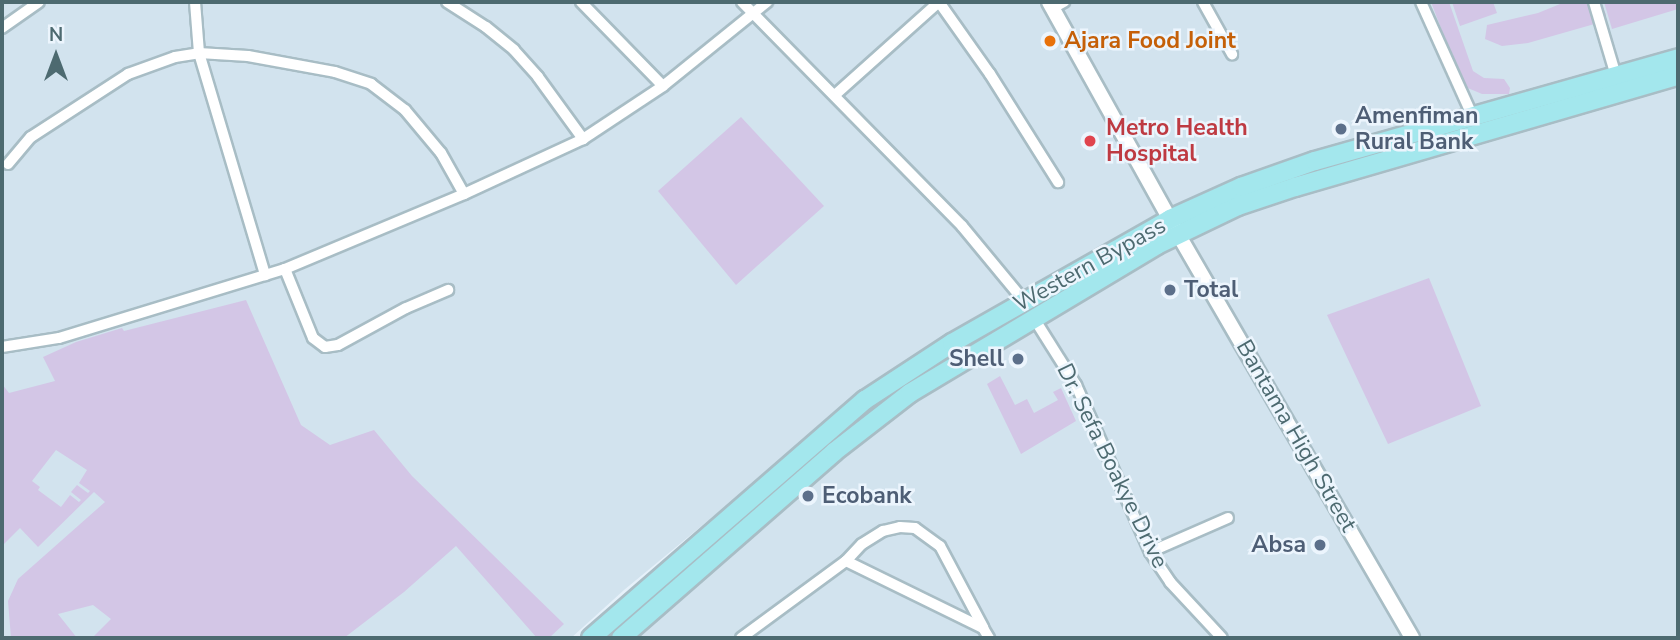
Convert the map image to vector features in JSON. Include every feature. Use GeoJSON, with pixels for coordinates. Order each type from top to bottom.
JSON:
{"type":"FeatureCollection","features":[{"type":"Feature","properties":{"kind":"highway","name":"Western Bypass"},"geometry":{"type":"LineString","coordinates":[[621,638],[869,424],[910,393],[1035,320],[1174,227],[1209,200],[1293,169],[1678,58]]}},
{"type":"Feature","properties":{"kind":"highway","name":"Western Bypass"},"geometry":{"type":"LineString","coordinates":[[591,638],[853,410],[898,376],[1024,301],[1174,227],[1295,187],[1678,76]]}},
{"type":"Feature","properties":{"kind":"highway"},"geometry":{"type":"LineString","coordinates":[[853,410],[869,424]]}},
{"type":"Feature","properties":{"kind":"main road","name":"Bantama High Street"},"geometry":{"type":"LineString","coordinates":[[1055,4],[1174,227],[1412,638]]}},
{"type":"Feature","properties":{"kind":"street"},"geometry":{"type":"LineString","coordinates":[[2,27],[39,2]]}},
{"type":"Feature","properties":{"kind":"street"},"geometry":{"type":"LineString","coordinates":[[195,2],[199,54],[265,275]]}},
{"type":"Feature","properties":{"kind":"street"},"geometry":{"type":"LineString","coordinates":[[447,2],[486,27],[514,50],[538,77],[583,139]]}},
{"type":"Feature","properties":{"kind":"street"},"geometry":{"type":"LineString","coordinates":[[581,2],[663,86]]}},
{"type":"Feature","properties":{"kind":"street"},"geometry":{"type":"LineString","coordinates":[[742,2],[836,94],[962,226],[1024,301]]}},
{"type":"Feature","properties":{"kind":"street"},"geometry":{"type":"LineString","coordinates":[[2,347],[59,338],[285,269],[464,194],[583,139],[663,86],[767,2]]}},
{"type":"Feature","properties":{"kind":"street"},"geometry":{"type":"LineString","coordinates":[[836,94],[939,2],[990,74],[1058,182]]}},
{"type":"Feature","properties":{"kind":"street"},"geometry":{"type":"LineString","coordinates":[[1203,2],[1232,54]]}},
{"type":"Feature","properties":{"kind":"street"},"geometry":{"type":"LineString","coordinates":[[1421,2],[1473,117]]}},
{"type":"Feature","properties":{"kind":"street"},"geometry":{"type":"LineString","coordinates":[[1594,2],[1616,76]]}},
{"type":"Feature","properties":{"kind":"street"},"geometry":{"type":"LineString","coordinates":[[8,164],[30,137],[128,74],[175,57],[199,54],[248,57],[335,72],[371,84],[405,110],[441,153],[464,194]]}},
{"type":"Feature","properties":{"kind":"street"},"geometry":{"type":"LineString","coordinates":[[285,269],[313,338],[325,347],[338,345],[406,308],[448,290]]}},
{"type":"Feature","properties":{"kind":"street","name":"Dr. Sefa Boakye Drive"},"geometry":{"type":"LineString","coordinates":[[1035,320],[1076,385],[1150,552],[1170,582],[1222,638]]}},
{"type":"Feature","properties":{"kind":"street"},"geometry":{"type":"LineString","coordinates":[[1150,552],[1228,518]]}},
{"type":"Feature","properties":{"kind":"street"},"geometry":{"type":"LineString","coordinates":[[741,638],[846,561],[862,544],[883,531],[900,527],[915,528],[940,546],[989,638]]}},
{"type":"Feature","properties":{"kind":"street"},"geometry":{"type":"LineString","coordinates":[[846,561],[983,628]]}},
{"type":"Feature","properties":{"kind":"shaded area"},"geometry":{"type":"Polygon","coordinates":[[[2,2],[1678,2],[1678,48],[1228,183],[1139,226],[836,415],[624,590],[571,638],[2,638],[2,2]]]}},
{"type":"Feature","properties":{"kind":"shaded area"},"geometry":{"type":"Polygon","coordinates":[[[1431,2],[1449,2],[1473,71],[1484,78],[1504,79],[1510,88],[1509,94],[1482,94],[1463,86],[1431,2]]]}},
{"type":"Feature","properties":{"kind":"shaded area"},"geometry":{"type":"Polygon","coordinates":[[[1452,2],[1493,2],[1497,13],[1460,26],[1452,2]]]}},
{"type":"Feature","properties":{"kind":"shaded area"},"geometry":{"type":"Polygon","coordinates":[[[1565,2],[1600,2],[1606,14],[1605,21],[1528,43],[1502,46],[1485,39],[1487,25],[1538,13],[1565,2]]]}},
{"type":"Feature","properties":{"kind":"shaded area"},"geometry":{"type":"Polygon","coordinates":[[[1604,2],[1678,2],[1678,9],[1612,29],[1604,2]]]}},
{"type":"Feature","properties":{"kind":"shaded area"},"geometry":{"type":"Polygon","coordinates":[[[1678,84],[1678,638],[627,638],[901,407],[1178,240],[1275,202],[1678,84]]]}},
{"type":"Feature","properties":{"kind":"shaded area"},"geometry":{"type":"Polygon","coordinates":[[[741,117],[824,206],[736,285],[658,191],[741,117]]]}},
{"type":"Feature","properties":{"kind":"shaded area"},"geometry":{"type":"Polygon","coordinates":[[[1429,278],[1481,406],[1388,444],[1327,315],[1429,278]]]}},
{"type":"Feature","properties":{"kind":"shaded area"},"geometry":{"type":"Polygon","coordinates":[[[246,300],[301,425],[330,445],[374,430],[412,476],[564,624],[549,638],[537,638],[456,546],[404,592],[344,638],[92,638],[111,619],[93,605],[58,614],[77,638],[11,638],[8,601],[18,579],[105,502],[94,492],[38,547],[20,528],[2,546],[2,384],[9,393],[55,381],[43,357],[76,342],[122,328],[124,331],[246,300]],[[56,450],[32,481],[40,487],[38,490],[61,507],[70,495],[79,502],[81,500],[71,492],[77,485],[88,493],[90,491],[79,483],[87,470],[56,450]]]}},
{"type":"Feature","properties":{"kind":"shaded area"},"geometry":{"type":"Polygon","coordinates":[[[1000,376],[1015,405],[1027,399],[1034,413],[1058,400],[1053,392],[1061,388],[1076,421],[1021,454],[987,384],[1000,376]]]}},
{"type":"Feature","properties":{"kind":"place","name":"Ajara Food Joint"},"geometry":{"type":"Point","coordinates":[1050,41]}},
{"type":"Feature","properties":{"kind":"place","name":"Amenfiman Rural Bank"},"geometry":{"type":"Point","coordinates":[1341,129]}},
{"type":"Feature","properties":{"kind":"place","name":"Metro Health Hospital"},"geometry":{"type":"Point","coordinates":[1090,141]}},
{"type":"Feature","properties":{"kind":"place","name":"Total"},"geometry":{"type":"Point","coordinates":[1170,290]}},
{"type":"Feature","properties":{"kind":"place","name":"Shell"},"geometry":{"type":"Point","coordinates":[1018,359]}},
{"type":"Feature","properties":{"kind":"place","name":"Ecobank"},"geometry":{"type":"Point","coordinates":[808,496]}},
{"type":"Feature","properties":{"kind":"place","name":"Absa"},"geometry":{"type":"Point","coordinates":[1320,545]}}]}
